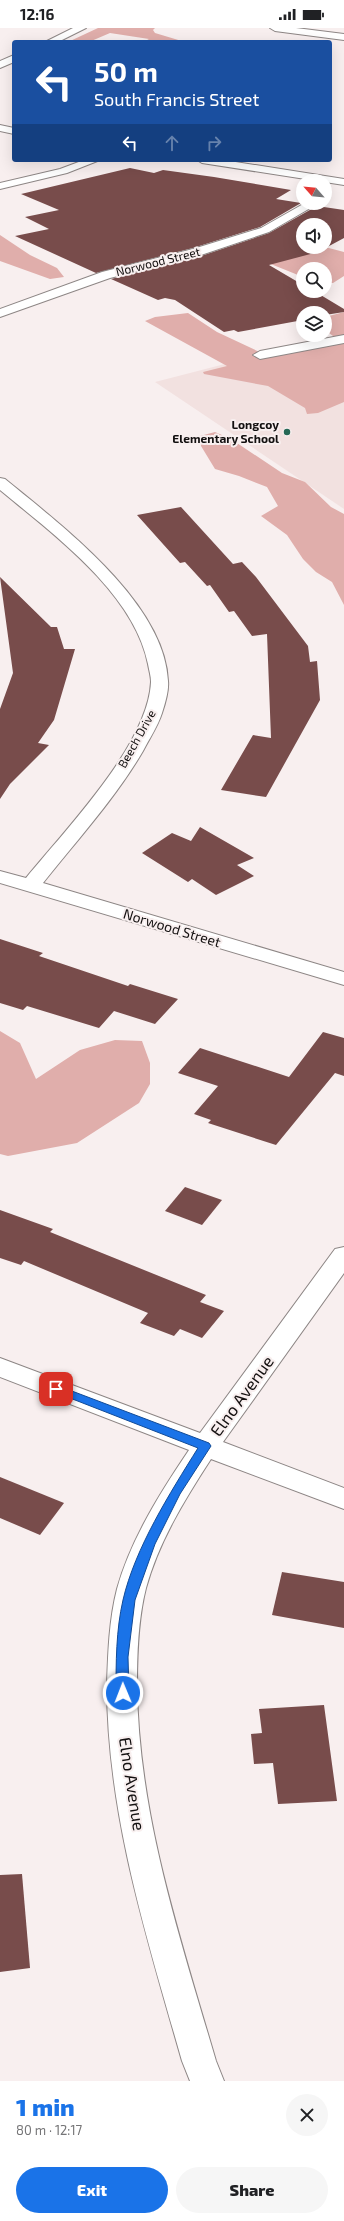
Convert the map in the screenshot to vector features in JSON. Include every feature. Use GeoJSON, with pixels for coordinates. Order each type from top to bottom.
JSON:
{"type":"FeatureCollection","features":[{"type":"Feature","properties":{"kind":"street"},"geometry":{"type":"LineString","coordinates":[[54,40],[80,28]]}},
{"type":"Feature","properties":{"kind":"street"},"geometry":{"type":"LineString","coordinates":[[275,28],[344,37]]}},
{"type":"Feature","properties":{"kind":"street"},"geometry":{"type":"LineString","coordinates":[[323,40],[332,35]]}},
{"type":"Feature","properties":{"kind":"street"},"geometry":{"type":"LineString","coordinates":[[0,65],[12,59]]}},
{"type":"Feature","properties":{"kind":"street"},"geometry":{"type":"LineString","coordinates":[[0,128],[12,131]]}},
{"type":"Feature","properties":{"kind":"street"},"geometry":{"type":"LineString","coordinates":[[0,186],[63,171],[89,162]]}},
{"type":"Feature","properties":{"kind":"street"},"geometry":{"type":"LineString","coordinates":[[215,162],[344,182]]}},
{"type":"Feature","properties":{"kind":"street"},"geometry":{"type":"LineString","coordinates":[[332,191],[344,182]]}},
{"type":"Feature","properties":{"kind":"street","name":"Norwood Street"},"geometry":{"type":"LineString","coordinates":[[0,313],[106,275],[197,252],[265,230],[300,210]]}},
{"type":"Feature","properties":{"kind":"street"},"geometry":{"type":"LineString","coordinates":[[260,355],[344,339]]}},
{"type":"Feature","properties":{"kind":"street","name":"Beech Drive"},"geometry":{"type":"LineString","coordinates":[[0,482],[94,566],[123,596],[142,624],[155,652],[160,680],[154,713],[129,758],[85,817],[30,886]]}},
{"type":"Feature","properties":{"kind":"street","name":"Norwood Street"},"geometry":{"type":"LineString","coordinates":[[0,877],[344,979]]}},
{"type":"Feature","properties":{"kind":"street","name":"Elno Avenue"},"geometry":{"type":"LineString","coordinates":[[207,2081],[199,2061],[161,1928],[134,1811],[123,1724],[122,1657],[129,1600],[149,1544],[176,1492],[205,1446],[344,1255]]}},
{"type":"Feature","properties":{"kind":"street"},"geometry":{"type":"LineString","coordinates":[[0,1367],[344,1499]]}},
{"type":"Feature","properties":{"kind":"shaded area"},"geometry":{"type":"Polygon","coordinates":[[[98,28],[155,28],[153,30],[155,33],[178,40],[147,40],[149,39],[110,33],[94,40],[72,40],[98,28]]]}},
{"type":"Feature","properties":{"kind":"shaded area"},"geometry":{"type":"Polygon","coordinates":[[[0,235],[30,255],[57,268],[64,277],[50,279],[0,261],[0,235]]]}},
{"type":"Feature","properties":{"kind":"shaded area"},"geometry":{"type":"Polygon","coordinates":[[[296,248],[296,254],[332,254],[332,249],[344,252],[344,276],[332,283],[332,262],[296,262],[296,274],[236,250],[296,248]]]}},
{"type":"Feature","properties":{"kind":"shaded area"},"geometry":{"type":"Polygon","coordinates":[[[344,312],[344,337],[332,335],[332,315],[344,312]]]}},
{"type":"Feature","properties":{"kind":"shaded area"},"geometry":{"type":"Polygon","coordinates":[[[188,313],[217,332],[268,356],[344,342],[344,402],[318,413],[307,414],[305,408],[268,386],[204,374],[203,372],[227,366],[145,321],[155,317],[188,313]]]}},
{"type":"Feature","properties":{"kind":"shaded area","name":"Longcoy Elementary School"},"geometry":{"type":"Polygon","coordinates":[[[344,339],[344,509],[155,382],[260,355],[344,339]]]}},
{"type":"Feature","properties":{"kind":"shaded area"},"geometry":{"type":"Polygon","coordinates":[[[215,432],[231,439],[282,473],[305,482],[331,507],[344,514],[344,605],[332,582],[316,572],[303,559],[287,535],[261,516],[278,506],[267,487],[239,476],[215,469],[201,446],[200,436],[215,432]]]}},
{"type":"Feature","properties":{"kind":"shaded area"},"geometry":{"type":"Polygon","coordinates":[[[0,1031],[20,1043],[36,1079],[80,1050],[115,1040],[142,1041],[150,1063],[150,1084],[139,1103],[77,1143],[8,1156],[0,1154],[0,1031]]]}},
{"type":"Feature","properties":{"kind":"building"},"geometry":{"type":"Polygon","coordinates":[[[130,168],[154,173],[163,170],[291,190],[276,199],[296,202],[296,206],[260,227],[193,248],[96,273],[15,236],[49,229],[25,217],[59,210],[21,194],[130,168]]]}},
{"type":"Feature","properties":{"kind":"building"},"geometry":{"type":"Polygon","coordinates":[[[332,208],[344,210],[344,238],[332,244],[332,218],[296,218],[296,254],[310,254],[269,265],[296,281],[296,298],[326,298],[344,309],[344,312],[332,314],[332,306],[296,306],[296,321],[238,332],[234,330],[224,332],[175,300],[165,298],[158,300],[111,279],[201,256],[269,233],[310,210],[332,210],[332,208]]]}},
{"type":"Feature","properties":{"kind":"building"},"geometry":{"type":"Polygon","coordinates":[[[181,507],[233,564],[242,562],[256,577],[308,646],[310,662],[317,661],[320,700],[266,797],[221,790],[253,735],[271,738],[267,634],[252,636],[234,611],[229,612],[210,585],[207,586],[185,562],[180,563],[137,515],[181,507]]]}},
{"type":"Feature","properties":{"kind":"building"},"geometry":{"type":"Polygon","coordinates":[[[0,577],[51,627],[57,627],[64,649],[75,649],[54,720],[38,743],[49,745],[10,784],[0,799],[0,709],[13,673],[0,577]]]}},
{"type":"Feature","properties":{"kind":"building"},"geometry":{"type":"Polygon","coordinates":[[[200,827],[254,858],[237,865],[254,876],[216,895],[192,879],[188,882],[142,853],[172,833],[191,841],[200,827]]]}},
{"type":"Feature","properties":{"kind":"building"},"geometry":{"type":"Polygon","coordinates":[[[0,939],[43,953],[39,956],[128,986],[130,984],[178,999],[155,1024],[114,1011],[99,1028],[27,1006],[23,1010],[0,1003],[0,939]]]}},
{"type":"Feature","properties":{"kind":"building"},"geometry":{"type":"Polygon","coordinates":[[[323,1032],[344,1038],[344,1076],[335,1073],[276,1145],[208,1123],[211,1120],[194,1114],[218,1086],[178,1073],[200,1048],[289,1077],[323,1032]]]}},
{"type":"Feature","properties":{"kind":"building"},"geometry":{"type":"Polygon","coordinates":[[[185,1187],[222,1200],[202,1225],[165,1211],[185,1187]]]}},
{"type":"Feature","properties":{"kind":"building"},"geometry":{"type":"Polygon","coordinates":[[[0,1210],[53,1229],[50,1232],[206,1295],[200,1302],[224,1311],[202,1338],[180,1329],[174,1336],[140,1323],[148,1313],[24,1261],[21,1265],[0,1258],[0,1210]]]}},
{"type":"Feature","properties":{"kind":"building"},"geometry":{"type":"Polygon","coordinates":[[[0,1477],[64,1503],[40,1535],[0,1518],[0,1477]]]}},
{"type":"Feature","properties":{"kind":"building"},"geometry":{"type":"Polygon","coordinates":[[[282,1572],[344,1582],[344,1628],[272,1615],[282,1572]]]}},
{"type":"Feature","properties":{"kind":"building"},"geometry":{"type":"Polygon","coordinates":[[[324,1705],[337,1801],[278,1804],[273,1763],[254,1764],[251,1734],[262,1733],[259,1709],[324,1705]]]}},
{"type":"Feature","properties":{"kind":"building"},"geometry":{"type":"Polygon","coordinates":[[[22,1874],[30,1968],[0,1972],[0,1875],[22,1874]]]}},
{"type":"Feature","properties":{"kind":"place","name":"Longcoy Elementary School"},"geometry":{"type":"Point","coordinates":[287,432]}},
{"type":"Feature","properties":{"kind":"route"},"geometry":{"type":"LineString","coordinates":[[56,1389],[205,1446],[176,1492],[149,1544],[129,1600],[122,1657],[123,1693]]}}]}
